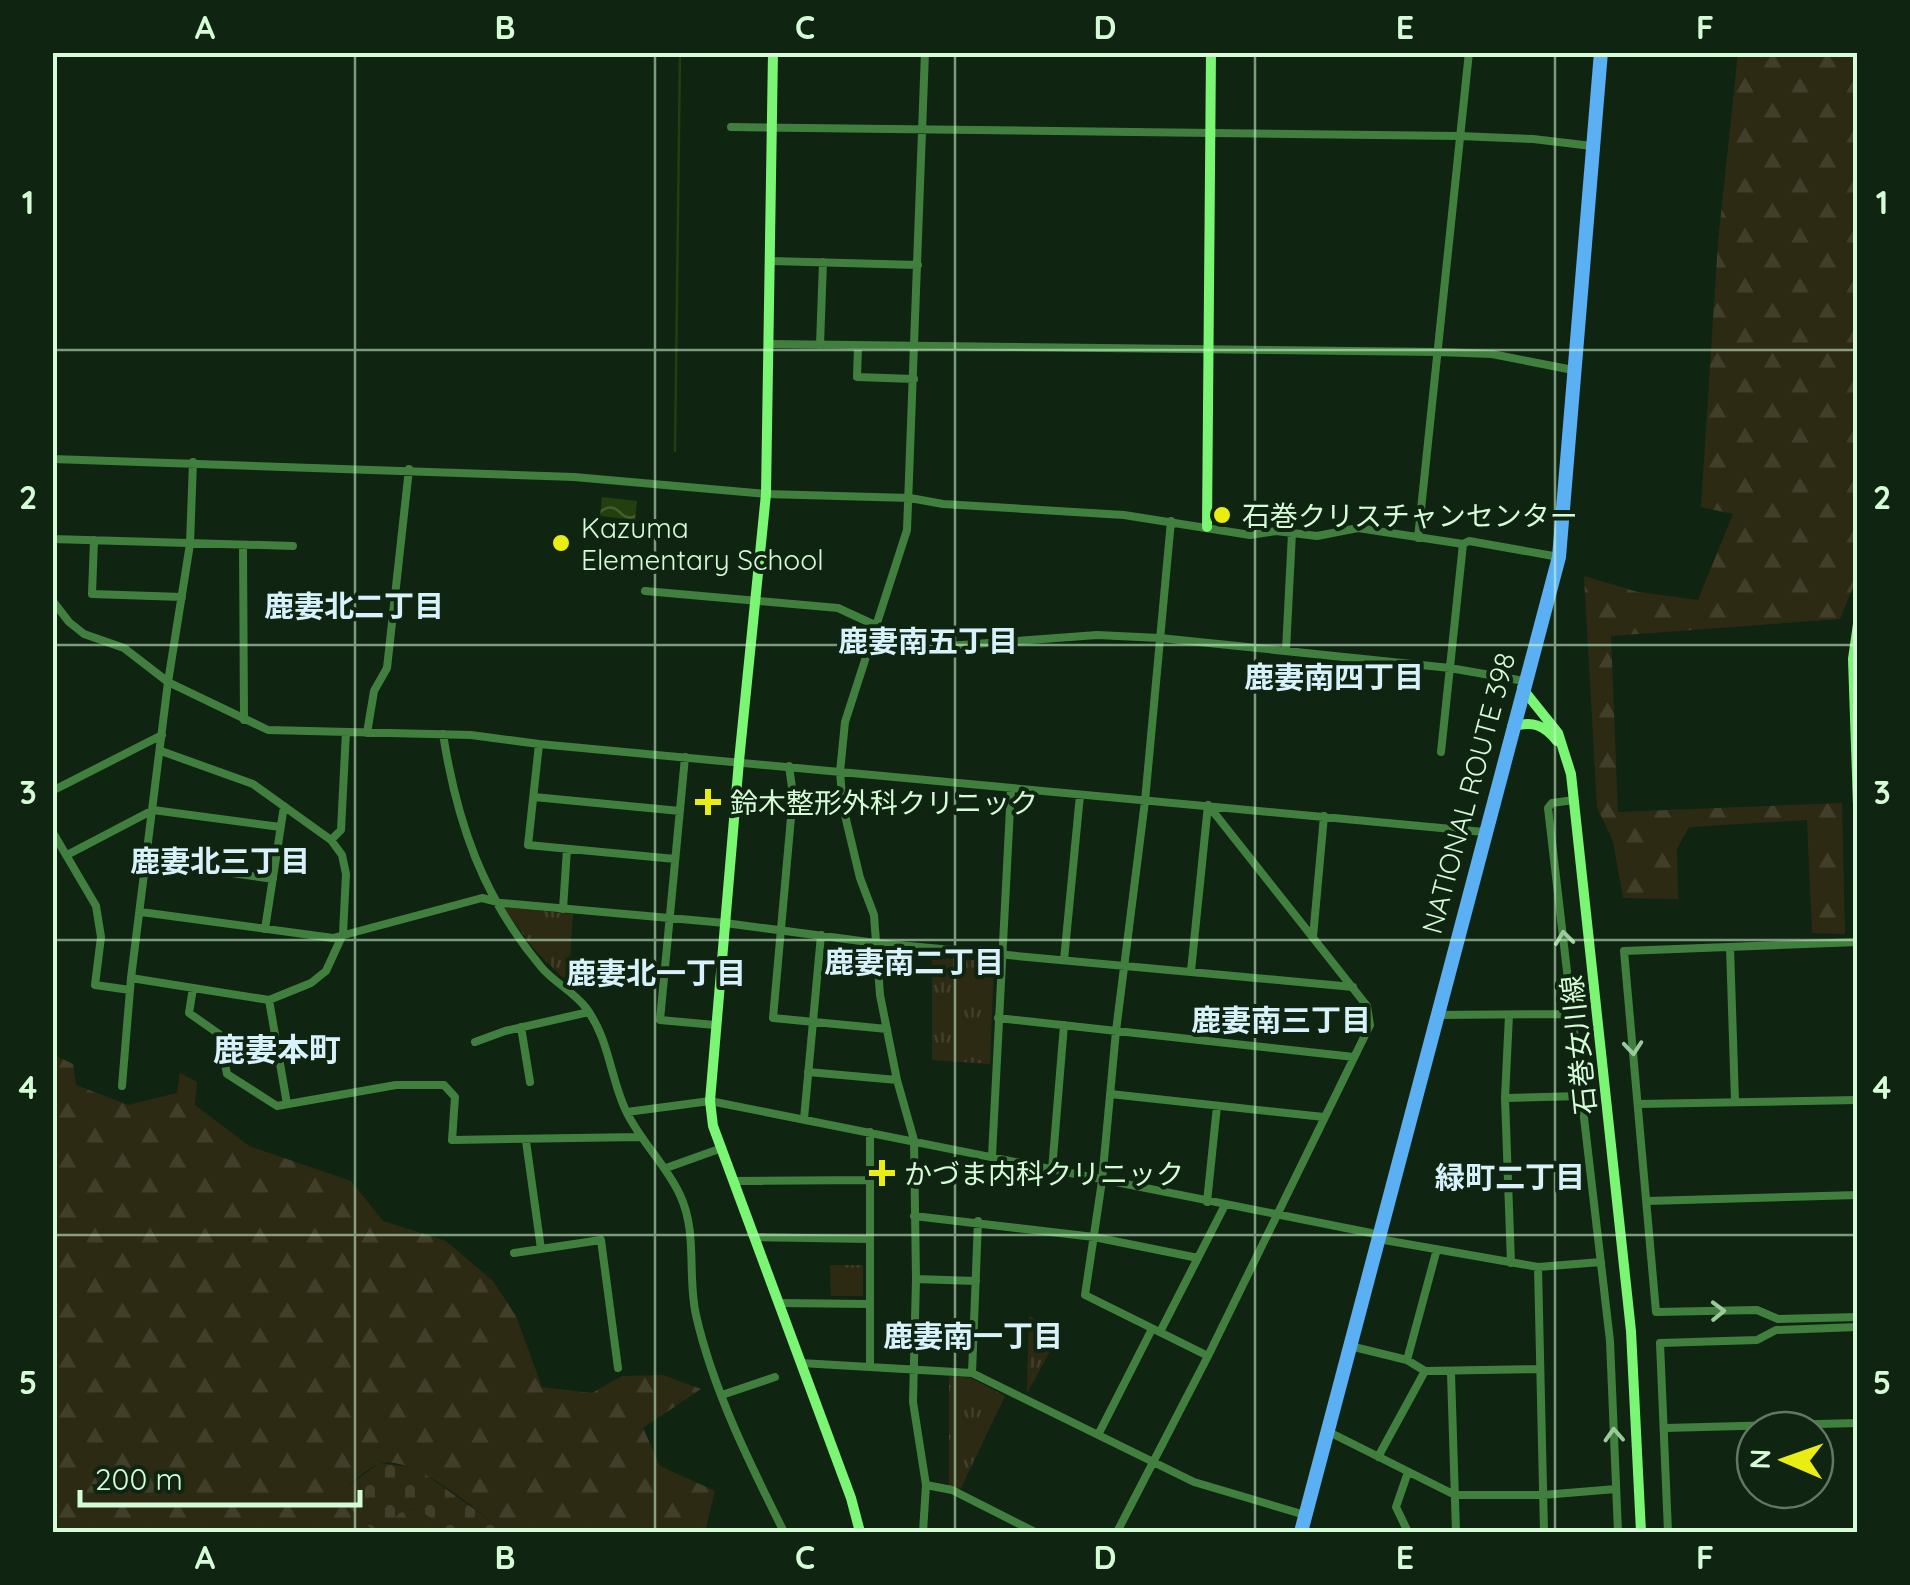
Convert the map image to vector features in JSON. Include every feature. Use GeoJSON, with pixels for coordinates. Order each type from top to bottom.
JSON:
{"type":"FeatureCollection","features":[{"type":"Feature","properties":{"kind":"highway","name":"NATIONAL ROUTE 398"},"geometry":{"type":"LineString","coordinates":[[1301,1532],[1558,557],[1601,52]]}},
{"type":"Feature","properties":{"kind":"street"},"geometry":{"type":"LineString","coordinates":[[773,52],[766,494],[710,1101],[713,1126],[851,1498],[860,1532]]}},
{"type":"Feature","properties":{"kind":"street"},"geometry":{"type":"LineString","coordinates":[[924,1532],[926,1486],[912,1402],[916,1279],[914,1140],[886,1029],[874,915],[860,878],[843,807],[840,772],[845,722],[907,530],[925,52]]}},
{"type":"Feature","properties":{"kind":"street"},"geometry":{"type":"LineString","coordinates":[[1206,527],[1212,52]]}},
{"type":"Feature","properties":{"kind":"street"},"geometry":{"type":"LineString","coordinates":[[1418,538],[1469,52]]}},
{"type":"Feature","properties":{"kind":"street"},"geometry":{"type":"LineString","coordinates":[[732,126],[1460,136],[1592,146]]}},
{"type":"Feature","properties":{"kind":"street"},"geometry":{"type":"LineString","coordinates":[[771,261],[918,265]]}},
{"type":"Feature","properties":{"kind":"street"},"geometry":{"type":"LineString","coordinates":[[820,345],[823,262]]}},
{"type":"Feature","properties":{"kind":"street"},"geometry":{"type":"LineString","coordinates":[[769,344],[1438,352],[1492,354],[1573,370]]}},
{"type":"Feature","properties":{"kind":"street"},"geometry":{"type":"LineString","coordinates":[[858,346],[857,377],[914,380]]}},
{"type":"Feature","properties":{"kind":"street"},"geometry":{"type":"LineString","coordinates":[[52,459],[408,469],[574,477],[766,494],[910,498],[943,504],[1171,521],[1250,535],[1276,531],[1316,536],[1358,528],[1464,544],[1483,542],[1558,557]]}},
{"type":"Feature","properties":{"kind":"street"},"geometry":{"type":"LineString","coordinates":[[122,1086],[131,978],[168,682],[190,544],[193,462]]}},
{"type":"Feature","properties":{"kind":"street"},"geometry":{"type":"LineString","coordinates":[[367,733],[374,691],[387,668],[408,469]]}},
{"type":"Feature","properties":{"kind":"street"},"geometry":{"type":"LineString","coordinates":[[1171,521],[1145,801],[1102,1181],[1084,1295],[1208,1356]]}},
{"type":"Feature","properties":{"kind":"street"},"geometry":{"type":"LineString","coordinates":[[1286,650],[1292,533]]}},
{"type":"Feature","properties":{"kind":"street"},"geometry":{"type":"LineString","coordinates":[[52,538],[293,546]]}},
{"type":"Feature","properties":{"kind":"street"},"geometry":{"type":"LineString","coordinates":[[94,540],[92,594],[182,597]]}},
{"type":"Feature","properties":{"kind":"street"},"geometry":{"type":"LineString","coordinates":[[1441,752],[1464,544]]}},
{"type":"Feature","properties":{"kind":"street"},"geometry":{"type":"LineString","coordinates":[[243,545],[244,720]]}},
{"type":"Feature","properties":{"kind":"street"},"geometry":{"type":"LineString","coordinates":[[645,591],[838,608],[878,626],[948,646],[1098,635],[1160,638],[1450,668],[1523,685]]}},
{"type":"Feature","properties":{"kind":"street"},"geometry":{"type":"LineString","coordinates":[[52,600],[84,634],[124,648],[168,682],[268,730],[443,734],[1484,832]]}},
{"type":"Feature","properties":{"kind":"street"},"geometry":{"type":"LineString","coordinates":[[1858,624],[1853,659],[1858,805]]}},
{"type":"Feature","properties":{"kind":"street","name":"石巻女川線"},"geometry":{"type":"LineString","coordinates":[[1523,685],[1558,733],[1568,759],[1574,800],[1631,1331],[1641,1532]]}},
{"type":"Feature","properties":{"kind":"street"},"geometry":{"type":"LineString","coordinates":[[1512,728],[1525,724],[1544,727],[1568,759]]}},
{"type":"Feature","properties":{"kind":"street"},"geometry":{"type":"LineString","coordinates":[[331,840],[341,830],[346,732]]}},
{"type":"Feature","properties":{"kind":"street"},"geometry":{"type":"LineString","coordinates":[[52,792],[162,734]]}},
{"type":"Feature","properties":{"kind":"street"},"geometry":{"type":"LineString","coordinates":[[443,734],[452,790],[492,899],[542,968],[589,1012],[604,1038],[626,1112],[640,1137],[666,1168],[683,1200],[689,1222],[696,1312],[722,1395],[784,1532]]}},
{"type":"Feature","properties":{"kind":"street"},"geometry":{"type":"LineString","coordinates":[[540,744],[528,845],[676,859]]}},
{"type":"Feature","properties":{"kind":"street"},"geometry":{"type":"LineString","coordinates":[[131,978],[269,1000],[311,982],[326,971],[343,934],[346,874],[342,855],[331,840],[253,784],[161,751]]}},
{"type":"Feature","properties":{"kind":"street"},"geometry":{"type":"LineString","coordinates":[[685,757],[660,1020],[715,1025]]}},
{"type":"Feature","properties":{"kind":"street"},"geometry":{"type":"LineString","coordinates":[[789,766],[793,795],[773,1018],[886,1029]]}},
{"type":"Feature","properties":{"kind":"street"},"geometry":{"type":"LineString","coordinates":[[992,1156],[1012,789]]}},
{"type":"Feature","properties":{"kind":"street"},"geometry":{"type":"LineString","coordinates":[[1064,960],[1080,795]]}},
{"type":"Feature","properties":{"kind":"street"},"geometry":{"type":"LineString","coordinates":[[534,797],[680,811]]}},
{"type":"Feature","properties":{"kind":"street"},"geometry":{"type":"LineString","coordinates":[[1574,800],[1552,802],[1548,808],[1610,1341],[1618,1532]]}},
{"type":"Feature","properties":{"kind":"street"},"geometry":{"type":"LineString","coordinates":[[265,929],[284,806]]}},
{"type":"Feature","properties":{"kind":"street"},"geometry":{"type":"LineString","coordinates":[[1116,1532],[1208,1356],[1370,1025],[1371,1014],[1352,987],[1208,806]]}},
{"type":"Feature","properties":{"kind":"street"},"geometry":{"type":"LineString","coordinates":[[1190,971],[1208,806]]}},
{"type":"Feature","properties":{"kind":"street"},"geometry":{"type":"LineString","coordinates":[[67,855],[154,810],[280,828]]}},
{"type":"Feature","properties":{"kind":"street"},"geometry":{"type":"LineString","coordinates":[[1313,938],[1324,816]]}},
{"type":"Feature","properties":{"kind":"street"},"geometry":{"type":"LineString","coordinates":[[52,831],[96,906],[101,937],[95,985],[130,990]]}},
{"type":"Feature","properties":{"kind":"street"},"geometry":{"type":"LineString","coordinates":[[563,908],[567,849]]}},
{"type":"Feature","properties":{"kind":"street"},"geometry":{"type":"LineString","coordinates":[[147,861],[273,879]]}},
{"type":"Feature","properties":{"kind":"street"},"geometry":{"type":"LineString","coordinates":[[141,912],[333,938],[482,898],[876,943],[1352,987]]}},
{"type":"Feature","properties":{"kind":"street"},"geometry":{"type":"LineString","coordinates":[[804,1119],[821,935]]}},
{"type":"Feature","properties":{"kind":"street"},"geometry":{"type":"LineString","coordinates":[[1858,942],[1624,951],[1656,1312],[1756,1310],[1778,1319],[1858,1317]]}},
{"type":"Feature","properties":{"kind":"street"},"geometry":{"type":"LineString","coordinates":[[1730,948],[1735,1101]]}},
{"type":"Feature","properties":{"kind":"street"},"geometry":{"type":"LineString","coordinates":[[193,988],[189,1013],[219,1034],[227,1074],[277,1106],[396,1085],[444,1085],[455,1097],[452,1140],[640,1137]]}},
{"type":"Feature","properties":{"kind":"street"},"geometry":{"type":"LineString","coordinates":[[269,1000],[287,1104]]}},
{"type":"Feature","properties":{"kind":"street"},"geometry":{"type":"LineString","coordinates":[[475,1042],[589,1012]]}},
{"type":"Feature","properties":{"kind":"street"},"geometry":{"type":"LineString","coordinates":[[1436,1015],[1573,1014]]}},
{"type":"Feature","properties":{"kind":"street"},"geometry":{"type":"LineString","coordinates":[[1509,1015],[1505,1098],[1511,1262]]}},
{"type":"Feature","properties":{"kind":"street"},"geometry":{"type":"LineString","coordinates":[[998,1018],[1354,1057]]}},
{"type":"Feature","properties":{"kind":"street"},"geometry":{"type":"LineString","coordinates":[[1052,1170],[1064,1025]]}},
{"type":"Feature","properties":{"kind":"street"},"geometry":{"type":"LineString","coordinates":[[521,1027],[530,1082]]}},
{"type":"Feature","properties":{"kind":"street"},"geometry":{"type":"LineString","coordinates":[[808,1072],[897,1080]]}},
{"type":"Feature","properties":{"kind":"street"},"geometry":{"type":"LineString","coordinates":[[1110,1094],[1324,1118]]}},
{"type":"Feature","properties":{"kind":"street"},"geometry":{"type":"LineString","coordinates":[[1505,1098],[1581,1096]]}},
{"type":"Feature","properties":{"kind":"street"},"geometry":{"type":"LineString","coordinates":[[1638,1104],[1858,1100]]}},
{"type":"Feature","properties":{"kind":"street"},"geometry":{"type":"LineString","coordinates":[[626,1112],[710,1101],[1370,1232],[1378,1238],[1437,1250],[1538,1268],[1601,1262]]}},
{"type":"Feature","properties":{"kind":"street"},"geometry":{"type":"LineString","coordinates":[[1207,1202],[1217,1106]]}},
{"type":"Feature","properties":{"kind":"street"},"geometry":{"type":"LineString","coordinates":[[870,1132],[870,1366]]}},
{"type":"Feature","properties":{"kind":"street"},"geometry":{"type":"LineString","coordinates":[[526,1141],[540,1250]]}},
{"type":"Feature","properties":{"kind":"street"},"geometry":{"type":"LineString","coordinates":[[666,1168],[722,1148]]}},
{"type":"Feature","properties":{"kind":"street"},"geometry":{"type":"LineString","coordinates":[[734,1181],[868,1180]]}},
{"type":"Feature","properties":{"kind":"street"},"geometry":{"type":"LineString","coordinates":[[1647,1201],[1858,1195]]}},
{"type":"Feature","properties":{"kind":"street"},"geometry":{"type":"LineString","coordinates":[[1098,1434],[1225,1205]]}},
{"type":"Feature","properties":{"kind":"street"},"geometry":{"type":"LineString","coordinates":[[914,1216],[1094,1236],[1198,1258]]}},
{"type":"Feature","properties":{"kind":"street"},"geometry":{"type":"LineString","coordinates":[[972,1373],[978,1221]]}},
{"type":"Feature","properties":{"kind":"street"},"geometry":{"type":"LineString","coordinates":[[754,1238],[869,1239]]}},
{"type":"Feature","properties":{"kind":"street"},"geometry":{"type":"LineString","coordinates":[[514,1254],[601,1240],[618,1368]]}},
{"type":"Feature","properties":{"kind":"street"},"geometry":{"type":"LineString","coordinates":[[1407,1360],[1437,1250]]}},
{"type":"Feature","properties":{"kind":"street"},"geometry":{"type":"LineString","coordinates":[[1538,1268],[1544,1532]]}},
{"type":"Feature","properties":{"kind":"street"},"geometry":{"type":"LineString","coordinates":[[916,1279],[976,1281]]}},
{"type":"Feature","properties":{"kind":"street"},"geometry":{"type":"LineString","coordinates":[[778,1303],[869,1304]]}},
{"type":"Feature","properties":{"kind":"street"},"geometry":{"type":"LineString","coordinates":[[1668,1532],[1660,1343],[1757,1340],[1776,1330],[1858,1328]]}},
{"type":"Feature","properties":{"kind":"street"},"geometry":{"type":"LineString","coordinates":[[1350,1346],[1407,1360],[1426,1371],[1540,1370]]}},
{"type":"Feature","properties":{"kind":"street"},"geometry":{"type":"LineString","coordinates":[[801,1363],[972,1373],[1194,1482],[1305,1515]]}},
{"type":"Feature","properties":{"kind":"street"},"geometry":{"type":"LineString","coordinates":[[1378,1457],[1426,1371]]}},
{"type":"Feature","properties":{"kind":"street"},"geometry":{"type":"LineString","coordinates":[[1451,1373],[1456,1532]]}},
{"type":"Feature","properties":{"kind":"street"},"geometry":{"type":"LineString","coordinates":[[722,1395],[775,1377]]}},
{"type":"Feature","properties":{"kind":"street"},"geometry":{"type":"LineString","coordinates":[[1665,1428],[1858,1423]]}},
{"type":"Feature","properties":{"kind":"street"},"geometry":{"type":"LineString","coordinates":[[1328,1432],[1455,1495],[1616,1489]]}},
{"type":"Feature","properties":{"kind":"street"},"geometry":{"type":"LineString","coordinates":[[1408,1472],[1396,1507],[1408,1532]]}},
{"type":"Feature","properties":{"kind":"street"},"geometry":{"type":"LineString","coordinates":[[926,1486],[952,1490],[1036,1532]]}},
{"type":"Feature","properties":{"kind":"green space"},"geometry":{"type":"Polygon","coordinates":[[[1738,53],[1857,53],[1857,578],[1840,619],[1611,636],[1618,812],[1842,803],[1845,934],[1812,933],[1807,820],[1689,827],[1677,849],[1678,899],[1623,898],[1613,841],[1597,807],[1584,576],[1638,592],[1698,600],[1733,514],[1701,507],[1718,242],[1738,53]]]}},
{"type":"Feature","properties":{"kind":"green space"},"geometry":{"type":"Polygon","coordinates":[[[503,907],[573,914],[569,974],[563,978],[534,949],[503,907]]]}},
{"type":"Feature","properties":{"kind":"green space"},"geometry":{"type":"Polygon","coordinates":[[[932,958],[994,961],[990,1064],[932,1060],[932,958]]]}},
{"type":"Feature","properties":{"kind":"green space"},"geometry":{"type":"Polygon","coordinates":[[[52,1054],[73,1064],[76,1085],[128,1105],[177,1093],[180,1073],[197,1082],[195,1105],[249,1146],[351,1181],[383,1221],[446,1241],[493,1281],[516,1316],[542,1387],[592,1393],[622,1376],[663,1375],[701,1389],[643,1428],[660,1466],[715,1491],[705,1532],[504,1530],[428,1476],[396,1463],[382,1463],[338,1495],[374,1532],[53,1532],[52,1054]]]}},
{"type":"Feature","properties":{"kind":"green space"},"geometry":{"type":"Polygon","coordinates":[[[830,1265],[863,1265],[863,1296],[831,1296],[830,1265]]]}},
{"type":"Feature","properties":{"kind":"green space"},"geometry":{"type":"Polygon","coordinates":[[[1029,1316],[1059,1335],[1027,1393],[1029,1316]]]}},
{"type":"Feature","properties":{"kind":"green space"},"geometry":{"type":"Polygon","coordinates":[[[949,1376],[971,1378],[1005,1396],[960,1490],[949,1486],[949,1376]]]}},
{"type":"Feature","properties":{"kind":"green space"},"geometry":{"type":"Polygon","coordinates":[[[379,1463],[416,1468],[504,1530],[514,1532],[452,1532],[416,1508],[399,1513],[381,1532],[374,1532],[337,1495],[379,1463]]]}},
{"type":"Feature","properties":{"kind":"green space"},"geometry":{"type":"Polygon","coordinates":[[[417,1508],[452,1532],[381,1532],[399,1513],[417,1508]]]}},
{"type":"Feature","properties":{"kind":"water"},"geometry":{"type":"Polygon","coordinates":[[[602,497],[637,501],[635,520],[600,516],[602,497]]]}},
{"type":"Feature","properties":{"kind":"waterway"},"geometry":{"type":"LineString","coordinates":[[675,451],[680,52]]}},
{"type":"Feature","properties":{"kind":"place","name":"石巻クリスチャンセンター"},"geometry":{"type":"Point","coordinates":[1222,515]}},
{"type":"Feature","properties":{"kind":"place","name":"Kazuma Elementary School"},"geometry":{"type":"Point","coordinates":[561,543]}},
{"type":"Feature","properties":{"kind":"place","name":"鈴木整形外科クリニック"},"geometry":{"type":"Point","coordinates":[708,802]}},
{"type":"Feature","properties":{"kind":"place","name":"かづま内科クリニック"},"geometry":{"type":"Point","coordinates":[882,1173]}},
{"type":"Feature","properties":{"kind":"district","name":"鹿妻北二丁目"},"geometry":{"type":"Point","coordinates":[354,606]}},
{"type":"Feature","properties":{"kind":"district","name":"鹿妻南五丁目"},"geometry":{"type":"Point","coordinates":[928,641]}},
{"type":"Feature","properties":{"kind":"district","name":"鹿妻南四丁目"},"geometry":{"type":"Point","coordinates":[1334,677]}},
{"type":"Feature","properties":{"kind":"district","name":"鹿妻北三丁目"},"geometry":{"type":"Point","coordinates":[220,861]}},
{"type":"Feature","properties":{"kind":"district","name":"鹿妻南二丁目"},"geometry":{"type":"Point","coordinates":[914,962]}},
{"type":"Feature","properties":{"kind":"district","name":"鹿妻北一丁目"},"geometry":{"type":"Point","coordinates":[656,973]}},
{"type":"Feature","properties":{"kind":"district","name":"鹿妻南三丁目"},"geometry":{"type":"Point","coordinates":[1281,1020]}},
{"type":"Feature","properties":{"kind":"district","name":"鹿妻本町"},"geometry":{"type":"Point","coordinates":[277,1049]}},
{"type":"Feature","properties":{"kind":"district","name":"緑町二丁目"},"geometry":{"type":"Point","coordinates":[1510,1177]}},
{"type":"Feature","properties":{"kind":"district","name":"鹿妻南一丁目"},"geometry":{"type":"Point","coordinates":[973,1336]}}]}
